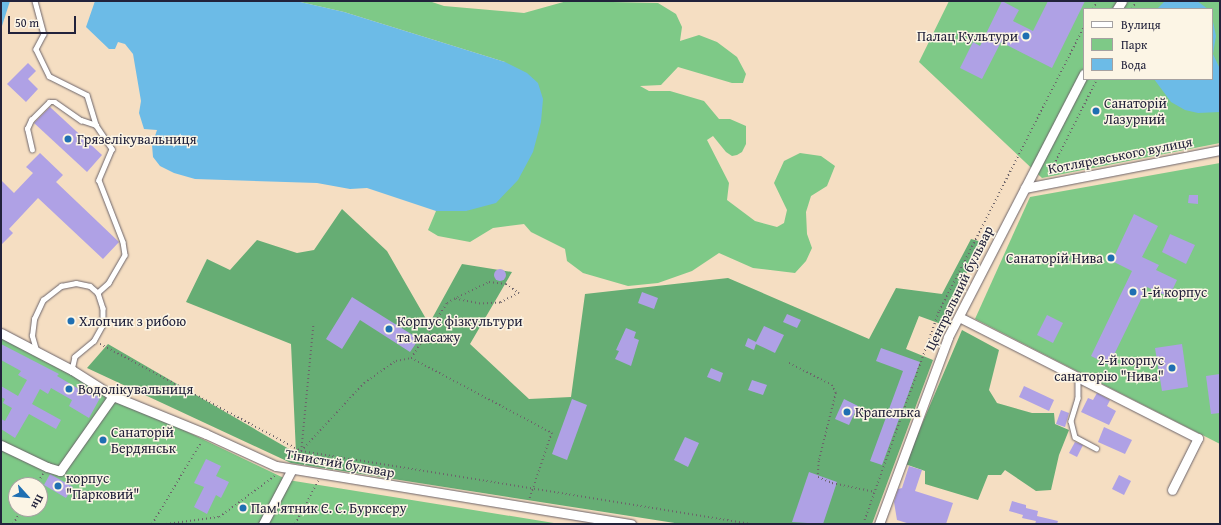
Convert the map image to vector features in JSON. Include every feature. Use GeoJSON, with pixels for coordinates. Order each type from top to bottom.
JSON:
{"type":"FeatureCollection","features":[{"type":"Feature","properties":{"kind":"street","name":"Центральний бульвар"},"geometry":{"type":"LineString","coordinates":[[879,524],[948,338],[1083,76]]}},
{"type":"Feature","properties":{"kind":"street","name":"Котляревського вулиця"},"geometry":{"type":"LineString","coordinates":[[1025,188],[1220,150]]}},
{"type":"Feature","properties":{"kind":"street"},"geometry":{"type":"LineString","coordinates":[[959,317],[1198,438],[1172,490]]}},
{"type":"Feature","properties":{"kind":"street","name":"Тінистий бульвар"},"geometry":{"type":"LineString","coordinates":[[1,333],[72,370],[113,396],[288,469],[528,508],[604,522],[631,524]]}},
{"type":"Feature","properties":{"kind":"street"},"geometry":{"type":"LineString","coordinates":[[1,444],[47,467],[55,470],[63,468],[113,396]]}},
{"type":"Feature","properties":{"kind":"street"},"geometry":{"type":"LineString","coordinates":[[263,524],[288,469]]}},
{"type":"Feature","properties":{"kind":"lane"},"geometry":{"type":"LineString","coordinates":[[35,1],[44,34],[36,49],[49,76],[87,95],[96,125],[112,149],[99,180],[123,242],[125,255],[109,283],[98,293]]}},
{"type":"Feature","properties":{"kind":"lane"},"geometry":{"type":"LineString","coordinates":[[32,150],[27,129],[31,120],[49,102],[55,102],[81,120],[96,125]]}},
{"type":"Feature","properties":{"kind":"lane"},"geometry":{"type":"LineString","coordinates":[[36,350],[32,336],[34,319],[43,300],[61,286],[76,283],[90,286],[98,293],[103,308],[103,325],[94,341],[75,357],[72,370]]}},
{"type":"Feature","properties":{"kind":"lane"},"geometry":{"type":"LineString","coordinates":[[1078,377],[1078,398],[1071,421],[1074,437],[1096,448]]}},
{"type":"Feature","properties":{"kind":"path"},"geometry":{"type":"LineString","coordinates":[[863,524],[939,311],[1083,29]]}},
{"type":"Feature","properties":{"kind":"path"},"geometry":{"type":"LineString","coordinates":[[1096,80],[1050,172],[1166,150]]}},
{"type":"Feature","properties":{"kind":"path"},"geometry":{"type":"LineString","coordinates":[[411,358],[447,303],[454,299],[489,282],[506,284],[518,293],[500,303],[480,304],[454,299]]}},
{"type":"Feature","properties":{"kind":"path"},"geometry":{"type":"LineString","coordinates":[[301,451],[313,326]]}},
{"type":"Feature","properties":{"kind":"path"},"geometry":{"type":"LineString","coordinates":[[94,341],[301,451],[751,524]]}},
{"type":"Feature","properties":{"kind":"path"},"geometry":{"type":"LineString","coordinates":[[301,451],[364,384],[396,361],[411,358],[552,433],[532,489],[528,508]]}},
{"type":"Feature","properties":{"kind":"path"},"geometry":{"type":"LineString","coordinates":[[789,363],[832,384],[836,393],[819,461],[818,477],[832,483],[875,492]]}},
{"type":"Feature","properties":{"kind":"path"},"geometry":{"type":"LineString","coordinates":[[152,524],[206,434]]}},
{"type":"Feature","properties":{"kind":"path"},"geometry":{"type":"LineString","coordinates":[[41,477],[47,467]]}},
{"type":"Feature","properties":{"kind":"path"},"geometry":{"type":"LineString","coordinates":[[166,524],[219,517],[288,469]]}},
{"type":"Feature","properties":{"kind":"path"},"geometry":{"type":"LineString","coordinates":[[295,524],[321,474]]}},
{"type":"Feature","properties":{"kind":"green space"},"geometry":{"type":"Polygon","coordinates":[[[296,1],[429,1],[444,6],[524,13],[567,1],[658,3],[676,14],[682,27],[680,41],[699,35],[717,42],[737,57],[746,74],[743,83],[732,83],[678,67],[661,85],[640,86],[649,91],[670,91],[704,101],[719,119],[730,119],[746,126],[746,144],[742,152],[737,155],[732,156],[726,152],[713,136],[707,140],[729,183],[727,200],[755,221],[777,227],[784,223],[787,210],[774,183],[784,161],[800,153],[821,156],[835,166],[827,186],[811,196],[806,212],[807,234],[812,248],[806,261],[795,273],[753,268],[719,253],[692,271],[658,283],[628,286],[583,273],[567,261],[565,249],[531,232],[524,224],[493,228],[470,242],[438,236],[428,230],[436,211],[466,211],[505,62],[344,12],[296,1]]]}},
{"type":"Feature","properties":{"kind":"green space","name":"Санаторій Лазурний"},"geometry":{"type":"Polygon","coordinates":[[[949,1],[1220,1],[1220,143],[1042,178],[919,62],[949,1]]]}},
{"type":"Feature","properties":{"kind":"green space","name":"Санаторій Нива"},"geometry":{"type":"Polygon","coordinates":[[[1220,163],[1220,444],[975,319],[1030,197],[1220,163]]]}},
{"type":"Feature","properties":{"kind":"green space"},"geometry":{"type":"Polygon","coordinates":[[[342,209],[387,251],[429,324],[462,264],[512,272],[470,344],[529,399],[571,397],[585,294],[728,278],[869,339],[896,288],[942,294],[971,239],[982,242],[941,324],[919,316],[906,349],[933,360],[872,524],[681,524],[291,463],[87,368],[108,344],[296,453],[291,344],[186,302],[207,259],[230,270],[257,240],[297,253],[314,250],[342,209]]]}},
{"type":"Feature","properties":{"kind":"green space"},"geometry":{"type":"Polygon","coordinates":[[[962,330],[999,350],[989,390],[997,403],[1032,413],[1054,413],[1055,424],[1069,430],[1059,455],[1051,490],[1036,491],[1005,470],[1001,475],[988,475],[978,500],[925,484],[925,471],[905,464],[962,330]]]}},
{"type":"Feature","properties":{"kind":"green space","name":"Санаторій Бердянськ"},"geometry":{"type":"Polygon","coordinates":[[[1,334],[121,400],[288,480],[560,524],[1,524],[1,334]]]}},
{"type":"Feature","properties":{"kind":"water"},"geometry":{"type":"Polygon","coordinates":[[[1,1],[10,1],[1,29],[1,1]]]}},
{"type":"Feature","properties":{"kind":"water"},"geometry":{"type":"Polygon","coordinates":[[[95,1],[296,1],[344,12],[505,62],[527,73],[538,83],[543,99],[541,122],[533,152],[518,180],[496,203],[466,211],[436,211],[367,188],[350,189],[317,183],[195,179],[174,173],[160,166],[153,157],[152,145],[157,130],[144,129],[139,113],[141,101],[133,54],[125,44],[118,42],[115,49],[109,49],[86,27],[95,1]]]}},
{"type":"Feature","properties":{"kind":"water"},"geometry":{"type":"Polygon","coordinates":[[[1165,1],[1197,1],[1207,8],[1158,8],[1165,1]]]}},
{"type":"Feature","properties":{"kind":"water"},"geometry":{"type":"Polygon","coordinates":[[[1213,22],[1216,36],[1213,54],[1213,22]]]}},
{"type":"Feature","properties":{"kind":"water"},"geometry":{"type":"Polygon","coordinates":[[[1213,54],[1220,69],[1220,112],[1198,113],[1185,110],[1171,102],[1155,80],[1213,80],[1213,54]]]}},
{"type":"Feature","properties":{"kind":"building","name":"Палац Культури"},"geometry":{"type":"Polygon","coordinates":[[[1002,1],[1019,10],[1013,21],[1033,31],[1048,1],[1085,1],[1052,68],[1001,42],[982,79],[960,68],[973,42],[980,46],[1002,1]]]}},
{"type":"Feature","properties":{"kind":"building"},"geometry":{"type":"Polygon","coordinates":[[[28,63],[36,71],[28,79],[38,89],[26,102],[7,84],[28,63]]]}},
{"type":"Feature","properties":{"kind":"building","name":"Грязелікувальниця"},"geometry":{"type":"Polygon","coordinates":[[[50,107],[102,155],[87,172],[34,123],[50,107]]]}},
{"type":"Feature","properties":{"kind":"building"},"geometry":{"type":"Polygon","coordinates":[[[40,153],[63,175],[56,182],[119,242],[103,259],[38,198],[9,229],[13,233],[1,245],[1,180],[14,193],[33,173],[26,167],[40,153]]]}},
{"type":"Feature","properties":{"kind":"building"},"geometry":{"type":"Polygon","coordinates":[[[1189,195],[1198,195],[1198,204],[1188,203],[1189,195]]]}},
{"type":"Feature","properties":{"kind":"building","name":"1-й корпус"},"geometry":{"type":"Polygon","coordinates":[[[1134,214],[1158,226],[1142,257],[1159,265],[1156,270],[1177,280],[1169,297],[1147,287],[1109,365],[1091,356],[1132,271],[1112,261],[1134,214]]]}},
{"type":"Feature","properties":{"kind":"building"},"geometry":{"type":"Polygon","coordinates":[[[1170,234],[1195,245],[1186,264],[1162,252],[1170,234]]]}},
{"type":"Feature","properties":{"kind":"building"},"geometry":{"type":"Polygon","coordinates":[[[498,269],[502,269],[506,275],[502,281],[498,281],[494,277],[494,273],[498,269]]]}},
{"type":"Feature","properties":{"kind":"building"},"geometry":{"type":"Polygon","coordinates":[[[642,292],[658,298],[654,309],[638,303],[642,292]]]}},
{"type":"Feature","properties":{"kind":"building","name":"Корпус фізкультури та масажу"},"geometry":{"type":"Polygon","coordinates":[[[352,297],[419,339],[410,352],[360,320],[342,349],[326,339],[352,297]]]}},
{"type":"Feature","properties":{"kind":"building"},"geometry":{"type":"Polygon","coordinates":[[[787,314],[801,320],[797,328],[783,322],[787,314]]]}},
{"type":"Feature","properties":{"kind":"building"},"geometry":{"type":"Polygon","coordinates":[[[1047,315],[1063,323],[1053,343],[1037,335],[1047,315]]]}},
{"type":"Feature","properties":{"kind":"building"},"geometry":{"type":"Polygon","coordinates":[[[764,326],[784,335],[775,353],[756,344],[754,350],[745,346],[748,338],[756,342],[764,326]]]}},
{"type":"Feature","properties":{"kind":"building"},"geometry":{"type":"Polygon","coordinates":[[[626,328],[636,332],[634,338],[639,340],[631,366],[615,359],[619,351],[616,350],[626,328]]]}},
{"type":"Feature","properties":{"kind":"building","name":"Водолікувальниця"},"geometry":{"type":"Polygon","coordinates":[[[1,344],[59,374],[57,376],[79,389],[80,386],[100,398],[89,418],[69,406],[72,400],[51,388],[48,394],[40,389],[32,404],[61,420],[56,429],[29,414],[15,438],[1,429],[1,419],[5,421],[12,408],[3,403],[5,399],[1,397],[1,386],[18,396],[27,380],[18,375],[21,371],[1,360],[1,344]]]}},
{"type":"Feature","properties":{"kind":"building","name":"2-й корпус санаторію \"Нива\""},"geometry":{"type":"Polygon","coordinates":[[[1182,344],[1188,387],[1162,391],[1155,348],[1182,344]]]}},
{"type":"Feature","properties":{"kind":"building"},"geometry":{"type":"Polygon","coordinates":[[[881,348],[920,362],[882,465],[870,461],[903,371],[876,361],[881,348]]]}},
{"type":"Feature","properties":{"kind":"building"},"geometry":{"type":"Polygon","coordinates":[[[711,368],[723,373],[720,382],[707,377],[711,368]]]}},
{"type":"Feature","properties":{"kind":"building"},"geometry":{"type":"Polygon","coordinates":[[[1220,374],[1220,413],[1211,414],[1206,376],[1220,374]]]}},
{"type":"Feature","properties":{"kind":"building"},"geometry":{"type":"Polygon","coordinates":[[[752,380],[767,385],[763,395],[748,390],[752,380]]]}},
{"type":"Feature","properties":{"kind":"building"},"geometry":{"type":"Polygon","coordinates":[[[1024,386],[1054,400],[1049,411],[1019,397],[1024,386]]]}},
{"type":"Feature","properties":{"kind":"building"},"geometry":{"type":"Polygon","coordinates":[[[1097,393],[1110,400],[1107,406],[1116,411],[1109,425],[1081,412],[1088,398],[1093,400],[1097,393]]]}},
{"type":"Feature","properties":{"kind":"building"},"geometry":{"type":"Polygon","coordinates":[[[572,399],[587,405],[567,460],[552,454],[572,399]]]}},
{"type":"Feature","properties":{"kind":"building"},"geometry":{"type":"Polygon","coordinates":[[[844,399],[858,406],[849,425],[835,419],[844,399]]]}},
{"type":"Feature","properties":{"kind":"building"},"geometry":{"type":"Polygon","coordinates":[[[1061,410],[1069,413],[1065,427],[1056,424],[1061,410]]]}},
{"type":"Feature","properties":{"kind":"building"},"geometry":{"type":"Polygon","coordinates":[[[1104,427],[1132,440],[1125,454],[1098,442],[1104,427]]]}},
{"type":"Feature","properties":{"kind":"building"},"geometry":{"type":"Polygon","coordinates":[[[685,437],[699,443],[688,467],[674,460],[685,437]]]}},
{"type":"Feature","properties":{"kind":"building"},"geometry":{"type":"Polygon","coordinates":[[[1075,442],[1083,445],[1077,457],[1069,453],[1075,442]]]}},
{"type":"Feature","properties":{"kind":"building"},"geometry":{"type":"Polygon","coordinates":[[[206,459],[221,466],[216,476],[229,482],[221,498],[216,495],[207,514],[194,507],[204,487],[194,483],[206,459]]]}},
{"type":"Feature","properties":{"kind":"building"},"geometry":{"type":"Polygon","coordinates":[[[909,466],[922,470],[915,491],[953,503],[946,524],[910,524],[897,520],[894,502],[898,489],[902,488],[909,466]]]}},
{"type":"Feature","properties":{"kind":"building"},"geometry":{"type":"Polygon","coordinates":[[[809,472],[837,482],[823,524],[792,522],[809,472]]]}},
{"type":"Feature","properties":{"kind":"building","name":"корпус \"Парковий\""},"geometry":{"type":"Polygon","coordinates":[[[50,474],[73,487],[66,498],[48,487],[48,478],[50,474]]]}},
{"type":"Feature","properties":{"kind":"building"},"geometry":{"type":"Polygon","coordinates":[[[1119,475],[1131,481],[1124,495],[1112,489],[1119,475]]]}},
{"type":"Feature","properties":{"kind":"building"},"geometry":{"type":"Polygon","coordinates":[[[1012,501],[1026,505],[1026,508],[1038,511],[1037,516],[1058,521],[1057,524],[1035,524],[1036,521],[1022,518],[1023,515],[1009,511],[1012,501]]]}},
{"type":"Feature","properties":{"kind":"place","name":"Палац Культури"},"geometry":{"type":"Point","coordinates":[1026,36]}},
{"type":"Feature","properties":{"kind":"place","name":"Санаторій Лазурний"},"geometry":{"type":"Point","coordinates":[1096,111]}},
{"type":"Feature","properties":{"kind":"place","name":"Грязелікувальниця"},"geometry":{"type":"Point","coordinates":[68,139]}},
{"type":"Feature","properties":{"kind":"place","name":"Санаторій Нива"},"geometry":{"type":"Point","coordinates":[1111,258]}},
{"type":"Feature","properties":{"kind":"place","name":"1-й корпус"},"geometry":{"type":"Point","coordinates":[1133,292]}},
{"type":"Feature","properties":{"kind":"place","name":"Хлопчик з рибою"},"geometry":{"type":"Point","coordinates":[71,321]}},
{"type":"Feature","properties":{"kind":"place","name":"Корпус фізкультури та масажу"},"geometry":{"type":"Point","coordinates":[389,329]}},
{"type":"Feature","properties":{"kind":"place","name":"2-й корпус санаторію \"Нива\""},"geometry":{"type":"Point","coordinates":[1172,368]}},
{"type":"Feature","properties":{"kind":"place","name":"Водолікувальниця"},"geometry":{"type":"Point","coordinates":[69,389]}},
{"type":"Feature","properties":{"kind":"place","name":"Крапелька"},"geometry":{"type":"Point","coordinates":[847,412]}},
{"type":"Feature","properties":{"kind":"place","name":"Санаторій Бердянськ"},"geometry":{"type":"Point","coordinates":[103,440]}},
{"type":"Feature","properties":{"kind":"place","name":"корпус \"Парковий\""},"geometry":{"type":"Point","coordinates":[58,486]}},
{"type":"Feature","properties":{"kind":"place","name":"Пам'ятник Є. С. Бурксеру"},"geometry":{"type":"Point","coordinates":[243,508]}}]}
